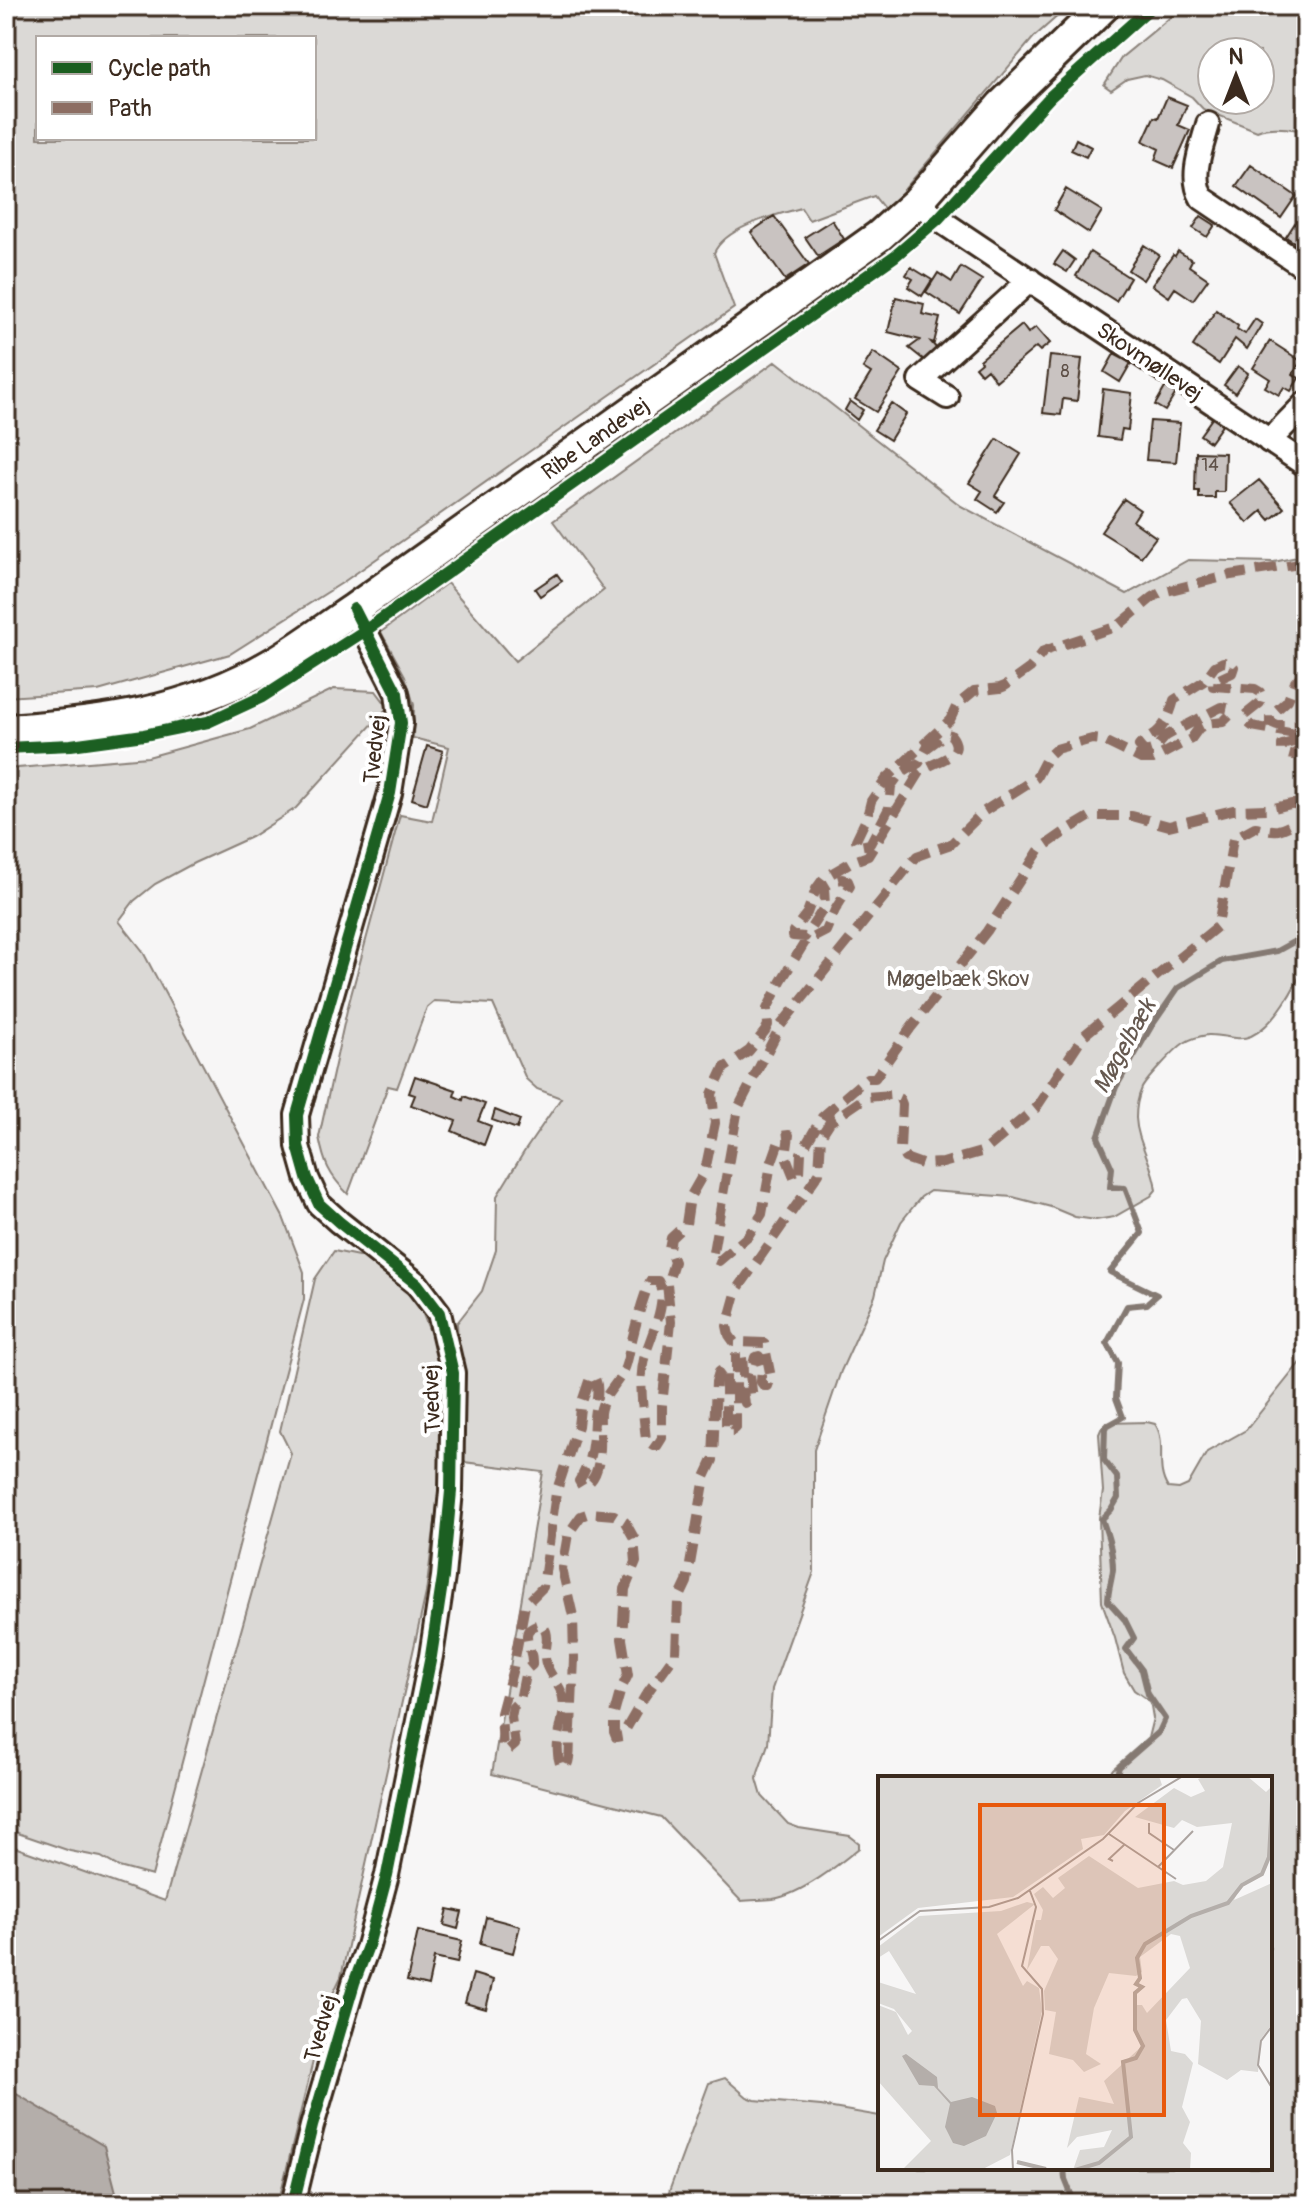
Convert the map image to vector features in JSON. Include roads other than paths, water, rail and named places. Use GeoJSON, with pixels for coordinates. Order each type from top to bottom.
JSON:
{"type":"FeatureCollection","features":[{"type":"Feature","properties":{"kind":"main road","name":"Ribe Landevej"},"geometry":{"type":"LineString","coordinates":[[6,730],[137,716],[206,695],[271,665],[879,236],[917,202],[1002,105],[1104,6]]}},
{"type":"Feature","properties":{"kind":"street"},"geometry":{"type":"LineString","coordinates":[[1208,124],[1196,175],[1196,188],[1202,198],[1306,268]]}},
{"type":"Feature","properties":{"kind":"street","name":"Skovmøllevej"},"geometry":{"type":"LineString","coordinates":[[917,202],[1306,465]]}},
{"type":"Feature","properties":{"kind":"street"},"geometry":{"type":"LineString","coordinates":[[947,397],[920,380],[1030,280]]}},
{"type":"Feature","properties":{"kind":"street"},"geometry":{"type":"LineString","coordinates":[[1269,441],[1306,403]]}},
{"type":"Feature","properties":{"kind":"street","name":"Tvedvej"},"geometry":{"type":"LineString","coordinates":[[293,2204],[312,2126],[387,1875],[431,1656],[443,1577],[451,1491],[453,1373],[439,1313],[417,1284],[319,1204],[307,1178],[298,1146],[297,1115],[390,793],[401,723],[397,693],[354,609]]}},
{"type":"Feature","properties":{"kind":"waterway","name":"Møgelbæk"},"geometry":{"type":"LineString","coordinates":[[1117,1776],[1119,1767],[1159,1732],[1165,1719],[1148,1694],[1142,1670],[1126,1649],[1134,1638],[1125,1620],[1108,1601],[1113,1562],[1102,1519],[1118,1498],[1117,1477],[1104,1460],[1105,1427],[1123,1417],[1116,1398],[1118,1363],[1107,1343],[1127,1306],[1147,1304],[1157,1295],[1110,1272],[1142,1233],[1125,1188],[1110,1187],[1112,1168],[1098,1137],[1116,1087],[1178,988],[1222,961],[1277,951],[1306,935]]}},
{"type":"Feature","properties":{"kind":"waterway","name":"Møgelbæk"},"geometry":{"type":"LineString","coordinates":[[1064,2170],[1075,2204]]}},
{"type":"Feature","properties":{"kind":"park label","name":"Møgelbæk Skov"},"geometry":{"type":"Point","coordinates":[958,978]}}]}
